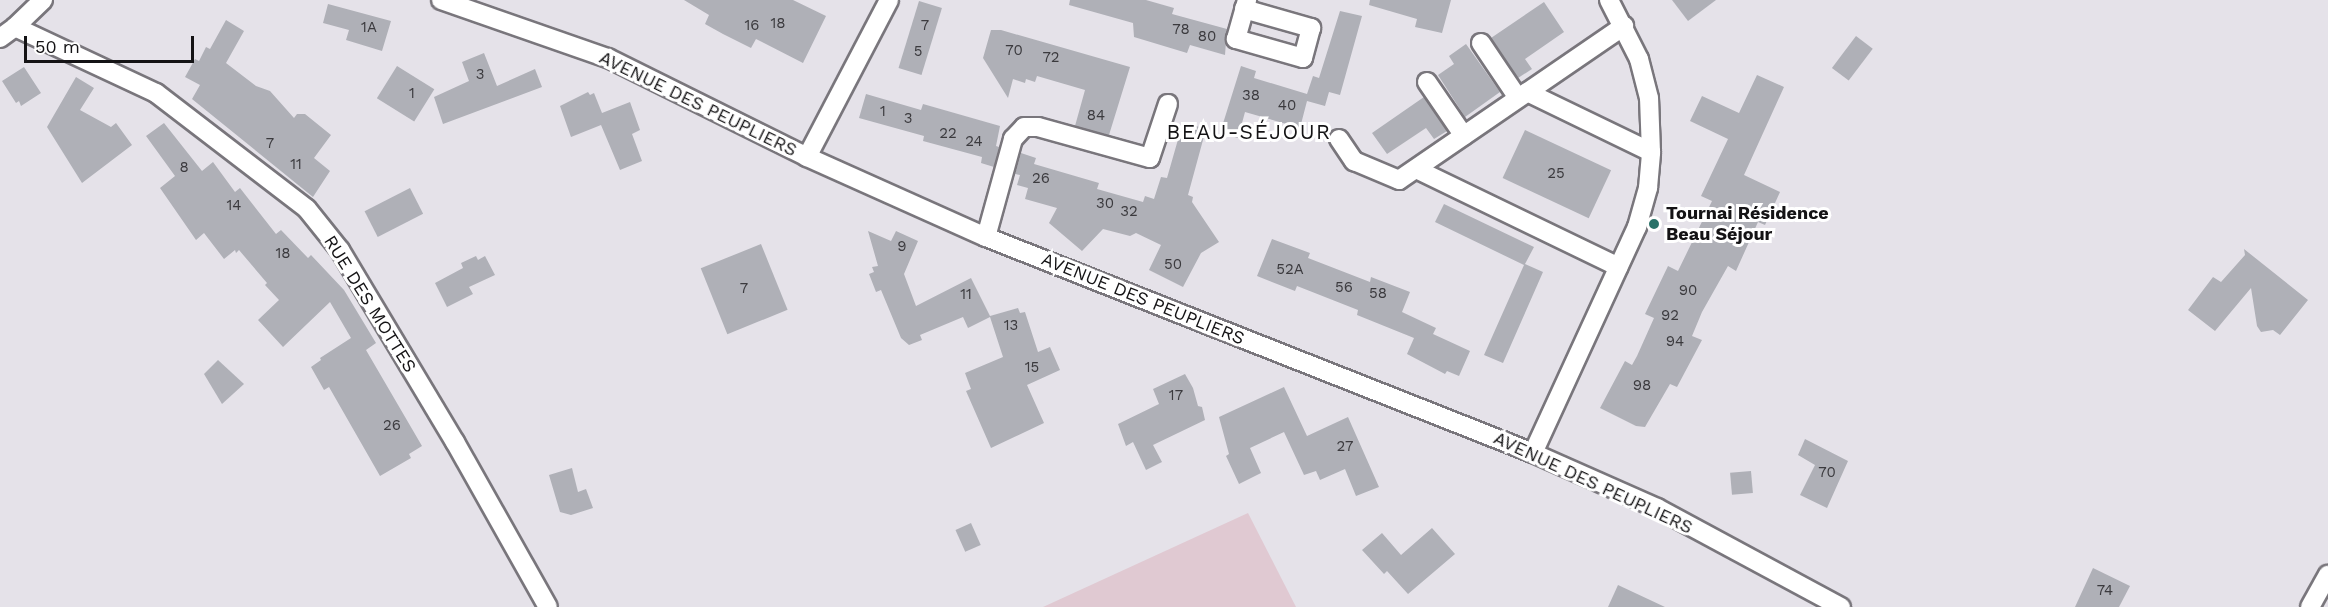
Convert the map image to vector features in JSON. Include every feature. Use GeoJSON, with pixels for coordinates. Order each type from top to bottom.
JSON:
{"type":"FeatureCollection","features":[{"type":"Feature","properties":{"kind":"street"},"geometry":{"type":"LineString","coordinates":[[8,33],[43,0]]}},
{"type":"Feature","properties":{"kind":"street","name":"AVENUE DES PEUPLIERS"},"geometry":{"type":"LineString","coordinates":[[441,0],[608,58],[807,157],[986,237],[1533,453],[1657,508],[1841,607]]}},
{"type":"Feature","properties":{"kind":"street"},"geometry":{"type":"LineString","coordinates":[[807,157],[889,0]]}},
{"type":"Feature","properties":{"kind":"street"},"geometry":{"type":"LineString","coordinates":[[1533,453],[1637,227],[1648,188],[1652,152],[1649,98],[1639,58],[1609,0]]}},
{"type":"Feature","properties":{"kind":"street"},"geometry":{"type":"LineString","coordinates":[[1339,139],[1354,161],[1399,180],[1624,26]]}},
{"type":"Feature","properties":{"kind":"street","name":"RUE DES MOTTES"},"geometry":{"type":"LineString","coordinates":[[8,33],[156,93],[307,209],[340,250],[455,442],[548,607]]}},
{"type":"Feature","properties":{"kind":"street"},"geometry":{"type":"LineString","coordinates":[[1481,43],[1523,95],[1652,152]]}},
{"type":"Feature","properties":{"kind":"street"},"geometry":{"type":"LineString","coordinates":[[1427,82],[1464,136]]}},
{"type":"Feature","properties":{"kind":"street"},"geometry":{"type":"LineString","coordinates":[[986,237],[1013,140],[1024,127],[1038,127],[1150,158],[1168,104]]}},
{"type":"Feature","properties":{"kind":"street"},"geometry":{"type":"LineString","coordinates":[[1416,169],[1619,267]]}},
{"type":"Feature","properties":{"kind":"street"},"geometry":{"type":"LineString","coordinates":[[2310,607],[2328,575]]}},
{"type":"Feature","properties":{"kind":"shaded area"},"geometry":{"type":"Polygon","coordinates":[[[1248,513],[1296,607],[1043,607],[1248,513]]]}},
{"type":"Feature","properties":{"kind":"building"},"geometry":{"type":"Polygon","coordinates":[[[684,0],[793,0],[826,16],[803,63],[756,39],[751,48],[723,34],[705,24],[709,15],[684,0]]]}},
{"type":"Feature","properties":{"kind":"building"},"geometry":{"type":"Polygon","coordinates":[[[1070,0],[1146,0],[1174,8],[1172,14],[1227,29],[1225,55],[1190,45],[1187,53],[1134,37],[1133,23],[1069,5],[1070,0]]]}},
{"type":"Feature","properties":{"kind":"building"},"geometry":{"type":"Polygon","coordinates":[[[1370,0],[1451,0],[1442,33],[1415,27],[1417,19],[1369,5],[1370,0]]]}},
{"type":"Feature","properties":{"kind":"building"},"geometry":{"type":"Polygon","coordinates":[[[1672,0],[1716,0],[1688,21],[1672,0]]]}},
{"type":"Feature","properties":{"kind":"building"},"geometry":{"type":"Polygon","coordinates":[[[919,1],[942,8],[921,75],[899,68],[919,1]]]}},
{"type":"Feature","properties":{"kind":"building"},"geometry":{"type":"Polygon","coordinates":[[[1544,2],[1564,32],[1525,59],[1532,69],[1518,78],[1491,38],[1544,2]]]}},
{"type":"Feature","properties":{"kind":"building"},"geometry":{"type":"Polygon","coordinates":[[[328,4],[391,21],[382,51],[346,40],[349,30],[323,23],[328,4]]]}},
{"type":"Feature","properties":{"kind":"building"},"geometry":{"type":"Polygon","coordinates":[[[1340,11],[1362,16],[1340,95],[1329,92],[1325,106],[1307,101],[1300,128],[1245,112],[1238,138],[1220,133],[1241,66],[1256,71],[1254,78],[1307,94],[1313,76],[1319,78],[1340,11]]]}},
{"type":"Feature","properties":{"kind":"building"},"geometry":{"type":"Polygon","coordinates":[[[226,20],[244,31],[226,63],[256,86],[270,91],[294,118],[297,114],[305,114],[331,135],[314,158],[330,171],[313,197],[192,99],[200,85],[185,77],[195,59],[199,61],[206,47],[210,49],[226,20]]]}},
{"type":"Feature","properties":{"kind":"building"},"geometry":{"type":"Polygon","coordinates":[[[991,30],[1001,30],[1130,67],[1109,135],[1075,126],[1085,90],[1037,76],[1035,82],[1026,79],[1025,83],[1013,79],[1008,98],[983,58],[991,30]]]}},
{"type":"Feature","properties":{"kind":"building"},"geometry":{"type":"Polygon","coordinates":[[[1856,36],[1873,49],[1849,81],[1832,68],[1856,36]]]}},
{"type":"Feature","properties":{"kind":"building"},"geometry":{"type":"Polygon","coordinates":[[[1466,44],[1500,92],[1465,117],[1438,75],[1454,64],[1449,56],[1466,44]]]}},
{"type":"Feature","properties":{"kind":"building"},"geometry":{"type":"Polygon","coordinates":[[[484,53],[497,86],[535,69],[542,87],[443,124],[434,97],[469,81],[462,62],[484,53]]]}},
{"type":"Feature","properties":{"kind":"building"},"geometry":{"type":"Polygon","coordinates":[[[397,66],[434,89],[414,122],[377,98],[397,66]]]}},
{"type":"Feature","properties":{"kind":"building"},"geometry":{"type":"Polygon","coordinates":[[[24,67],[41,93],[21,106],[19,101],[16,103],[2,81],[24,67]]]}},
{"type":"Feature","properties":{"kind":"building"},"geometry":{"type":"Polygon","coordinates":[[[1757,75],[1784,87],[1744,175],[1780,192],[1765,225],[1758,222],[1736,271],[1728,266],[1702,312],[1692,336],[1702,340],[1677,387],[1670,384],[1645,427],[1636,426],[1600,408],[1625,361],[1632,365],[1637,356],[1654,318],[1645,314],[1668,266],[1678,271],[1712,201],[1701,196],[1728,139],[1690,121],[1702,96],[1739,113],[1757,75]]]}},
{"type":"Feature","properties":{"kind":"building"},"geometry":{"type":"Polygon","coordinates":[[[76,77],[94,88],[80,110],[111,127],[116,123],[132,145],[82,183],[47,127],[76,77]]]}},
{"type":"Feature","properties":{"kind":"building"},"geometry":{"type":"Polygon","coordinates":[[[588,92],[590,95],[594,93],[602,113],[630,102],[640,130],[632,134],[642,161],[620,170],[601,125],[571,137],[560,106],[588,92]]]}},
{"type":"Feature","properties":{"kind":"building"},"geometry":{"type":"Polygon","coordinates":[[[866,94],[921,110],[923,104],[1000,126],[996,146],[999,147],[994,167],[981,163],[982,157],[923,141],[924,136],[859,118],[866,94]]]}},
{"type":"Feature","properties":{"kind":"building"},"geometry":{"type":"Polygon","coordinates":[[[1424,97],[1447,131],[1434,139],[1426,128],[1387,154],[1372,133],[1424,97]]]}},
{"type":"Feature","properties":{"kind":"building"},"geometry":{"type":"Polygon","coordinates":[[[1183,122],[1206,129],[1188,195],[1193,197],[1192,202],[1219,242],[1201,253],[1183,287],[1149,270],[1161,245],[1136,233],[1130,236],[1103,229],[1082,251],[1049,223],[1057,208],[1025,199],[1028,188],[1017,185],[1020,175],[1015,174],[1021,153],[1036,158],[1034,164],[1099,183],[1097,189],[1143,202],[1145,196],[1154,199],[1161,177],[1167,178],[1183,122]]]}},
{"type":"Feature","properties":{"kind":"building"},"geometry":{"type":"Polygon","coordinates":[[[164,123],[202,171],[213,162],[235,192],[240,188],[276,234],[281,230],[308,258],[311,255],[344,290],[376,343],[366,350],[422,446],[409,454],[411,458],[380,476],[329,387],[324,390],[311,367],[321,360],[320,358],[351,338],[330,302],[283,347],[258,320],[279,300],[265,285],[267,283],[239,250],[236,253],[235,250],[224,259],[204,233],[196,240],[160,188],[175,176],[146,136],[164,123]]]}},
{"type":"Feature","properties":{"kind":"building"},"geometry":{"type":"Polygon","coordinates":[[[1525,130],[1611,170],[1589,218],[1503,178],[1525,130]]]}},
{"type":"Feature","properties":{"kind":"building"},"geometry":{"type":"Polygon","coordinates":[[[410,188],[423,214],[378,237],[365,211],[410,188]]]}},
{"type":"Feature","properties":{"kind":"building"},"geometry":{"type":"Polygon","coordinates":[[[1444,204],[1534,247],[1525,264],[1543,272],[1503,363],[1484,355],[1524,265],[1435,222],[1444,204]]]}},
{"type":"Feature","properties":{"kind":"building"},"geometry":{"type":"Polygon","coordinates":[[[868,231],[891,241],[896,231],[918,241],[904,274],[916,306],[971,278],[990,316],[1018,308],[1020,313],[1025,312],[1038,352],[1050,347],[1060,370],[1027,385],[1044,423],[991,448],[966,391],[971,389],[965,373],[1003,357],[990,317],[968,328],[963,317],[920,335],[922,340],[909,345],[901,338],[881,290],[876,292],[869,274],[874,272],[872,267],[878,266],[868,231]]]}},
{"type":"Feature","properties":{"kind":"building"},"geometry":{"type":"Polygon","coordinates":[[[1272,239],[1310,253],[1308,258],[1370,282],[1371,277],[1410,292],[1402,312],[1436,328],[1433,334],[1470,351],[1459,376],[1447,371],[1445,374],[1407,354],[1414,338],[1357,315],[1358,310],[1297,286],[1295,291],[1257,276],[1272,239]]]}},
{"type":"Feature","properties":{"kind":"building"},"geometry":{"type":"Polygon","coordinates":[[[761,244],[788,310],[727,334],[701,268],[761,244]]]}},
{"type":"Feature","properties":{"kind":"building"},"geometry":{"type":"Polygon","coordinates":[[[2244,249],[2308,300],[2280,335],[2273,330],[2261,332],[2257,326],[2251,288],[2215,331],[2188,310],[2213,277],[2221,282],[2245,255],[2244,249]]]}},
{"type":"Feature","properties":{"kind":"building"},"geometry":{"type":"Polygon","coordinates":[[[476,256],[478,260],[485,256],[495,275],[469,287],[473,294],[447,307],[435,283],[463,268],[461,263],[476,256]]]}},
{"type":"Feature","properties":{"kind":"building"},"geometry":{"type":"Polygon","coordinates":[[[218,360],[244,384],[222,404],[204,374],[218,360]]]}},
{"type":"Feature","properties":{"kind":"building"},"geometry":{"type":"Polygon","coordinates":[[[1185,374],[1193,388],[1198,406],[1202,407],[1205,420],[1153,445],[1162,462],[1146,470],[1133,442],[1126,446],[1118,424],[1159,404],[1153,389],[1185,374]]]}},
{"type":"Feature","properties":{"kind":"building"},"geometry":{"type":"Polygon","coordinates":[[[1284,387],[1307,436],[1348,417],[1379,487],[1356,496],[1345,469],[1320,480],[1316,471],[1304,475],[1284,432],[1250,448],[1261,473],[1239,484],[1226,456],[1229,454],[1219,417],[1284,387]]]}},
{"type":"Feature","properties":{"kind":"building"},"geometry":{"type":"Polygon","coordinates":[[[1805,439],[1848,461],[1827,508],[1800,495],[1815,465],[1798,455],[1805,439]]]}},
{"type":"Feature","properties":{"kind":"building"},"geometry":{"type":"Polygon","coordinates":[[[572,468],[578,492],[586,489],[593,508],[571,515],[560,512],[549,475],[572,468]]]}},
{"type":"Feature","properties":{"kind":"building"},"geometry":{"type":"Polygon","coordinates":[[[1751,471],[1753,493],[1732,495],[1730,473],[1751,471]]]}},
{"type":"Feature","properties":{"kind":"building"},"geometry":{"type":"Polygon","coordinates":[[[971,523],[981,545],[965,552],[955,530],[971,523]]]}},
{"type":"Feature","properties":{"kind":"building"},"geometry":{"type":"Polygon","coordinates":[[[1432,528],[1455,554],[1408,594],[1387,571],[1384,574],[1362,550],[1382,533],[1401,555],[1432,528]]]}},
{"type":"Feature","properties":{"kind":"building"},"geometry":{"type":"Polygon","coordinates":[[[2093,568],[2130,586],[2119,607],[2075,607],[2093,568]]]}},
{"type":"Feature","properties":{"kind":"building"},"geometry":{"type":"Polygon","coordinates":[[[1618,585],[1665,607],[1608,607],[1618,585]]]}},
{"type":"Feature","properties":{"kind":"place","name":"Tournai Résidence Beau Séjour"},"geometry":{"type":"Point","coordinates":[1654,224]}},
{"type":"Feature","properties":{"kind":"district","name":"BEAU-SÉJOUR"},"geometry":{"type":"Point","coordinates":[1249,132]}}]}
